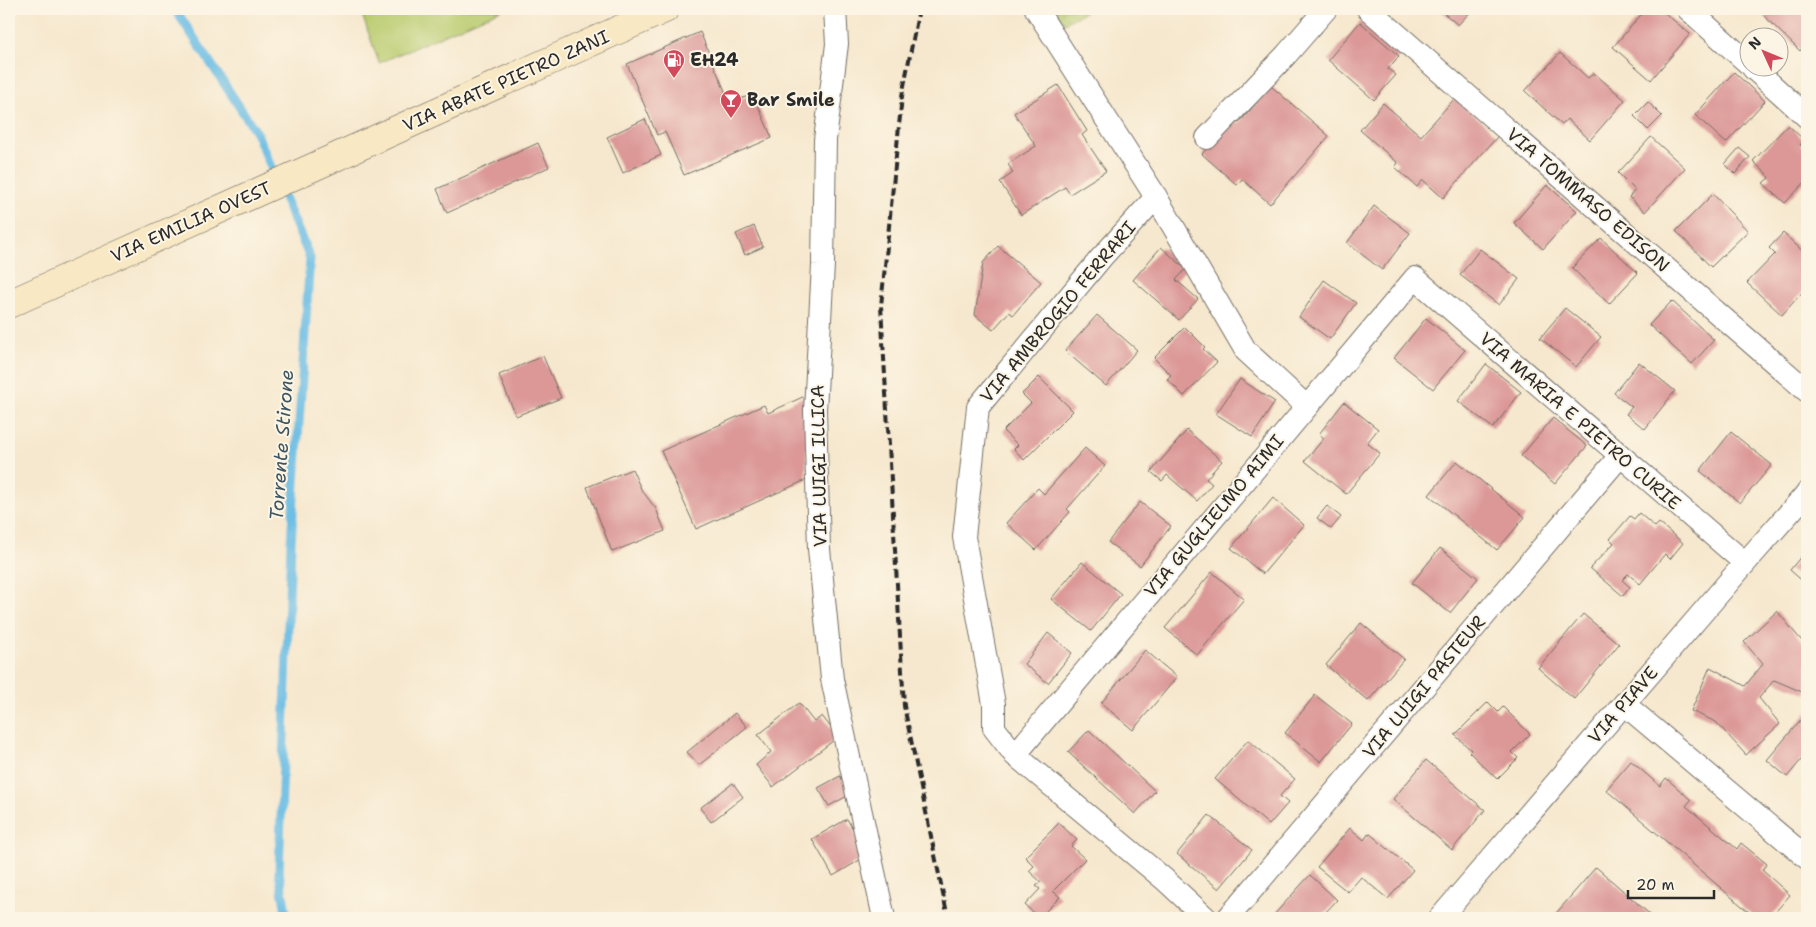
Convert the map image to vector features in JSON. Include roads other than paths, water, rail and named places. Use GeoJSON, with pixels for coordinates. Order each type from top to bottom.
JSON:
{"type":"FeatureCollection","features":[{"type":"Feature","properties":{"kind":"main road","name":"VIA ABATE PIETRO ZANI"},"geometry":{"type":"LineString","coordinates":[[374,141],[665,9]]}},
{"type":"Feature","properties":{"kind":"main road","name":"VIA EMILIA OVEST"},"geometry":{"type":"LineString","coordinates":[[9,304],[374,141]]}},
{"type":"Feature","properties":{"kind":"street","name":"VIA LUIGI ILLICA"},"geometry":{"type":"LineString","coordinates":[[835,9],[837,44],[826,140],[823,266],[815,410],[820,549],[832,679],[884,918]]}},
{"type":"Feature","properties":{"kind":"street"},"geometry":{"type":"LineString","coordinates":[[1036,9],[1156,197],[1246,351],[1306,406]]}},
{"type":"Feature","properties":{"kind":"street"},"geometry":{"type":"LineString","coordinates":[[1207,138],[1286,55],[1326,9]]}},
{"type":"Feature","properties":{"kind":"street","name":"VIA TOMMASO EDISON"},"geometry":{"type":"LineString","coordinates":[[1368,9],[1807,391]]}},
{"type":"Feature","properties":{"kind":"street"},"geometry":{"type":"LineString","coordinates":[[1688,9],[1738,54]]}},
{"type":"Feature","properties":{"kind":"street"},"geometry":{"type":"LineString","coordinates":[[1764,78],[1807,117]]}},
{"type":"Feature","properties":{"kind":"street","name":"VIA AMBROGIO FERRARI"},"geometry":{"type":"LineString","coordinates":[[1156,197],[1101,258],[978,407],[964,537],[994,704],[994,728],[1015,754],[1164,879],[1206,918]]}},
{"type":"Feature","properties":{"kind":"street","name":"VIA GUGLIELMO AIMI"},"geometry":{"type":"LineString","coordinates":[[1015,754],[1414,278]]}},
{"type":"Feature","properties":{"kind":"street","name":"VIA MARIA E PIETRO CURIE"},"geometry":{"type":"LineString","coordinates":[[1414,278],[1745,563]]}},
{"type":"Feature","properties":{"kind":"street","name":"VIA LUIGI PASTEUR"},"geometry":{"type":"LineString","coordinates":[[1228,918],[1620,456]]}},
{"type":"Feature","properties":{"kind":"street","name":"VIA PIAVE"},"geometry":{"type":"LineString","coordinates":[[1440,918],[1807,493]]}},
{"type":"Feature","properties":{"kind":"street"},"geometry":{"type":"LineString","coordinates":[[1624,704],[1807,858]]}},
{"type":"Feature","properties":{"kind":"waterway","name":"Torrente Stirone"},"geometry":{"type":"LineString","coordinates":[[175,9],[256,132],[310,258],[291,543],[279,872],[287,918]]}},
{"type":"Feature","properties":{"kind":"railway"},"geometry":{"type":"LineString","coordinates":[[919,9],[902,96],[881,306],[904,706],[948,918]]}},
{"type":"Feature","properties":{"kind":"place","name":"EH24"},"geometry":{"type":"Point","coordinates":[674,79]}},
{"type":"Feature","properties":{"kind":"place","name":"Bar Smile"},"geometry":{"type":"Point","coordinates":[731,119]}}]}
